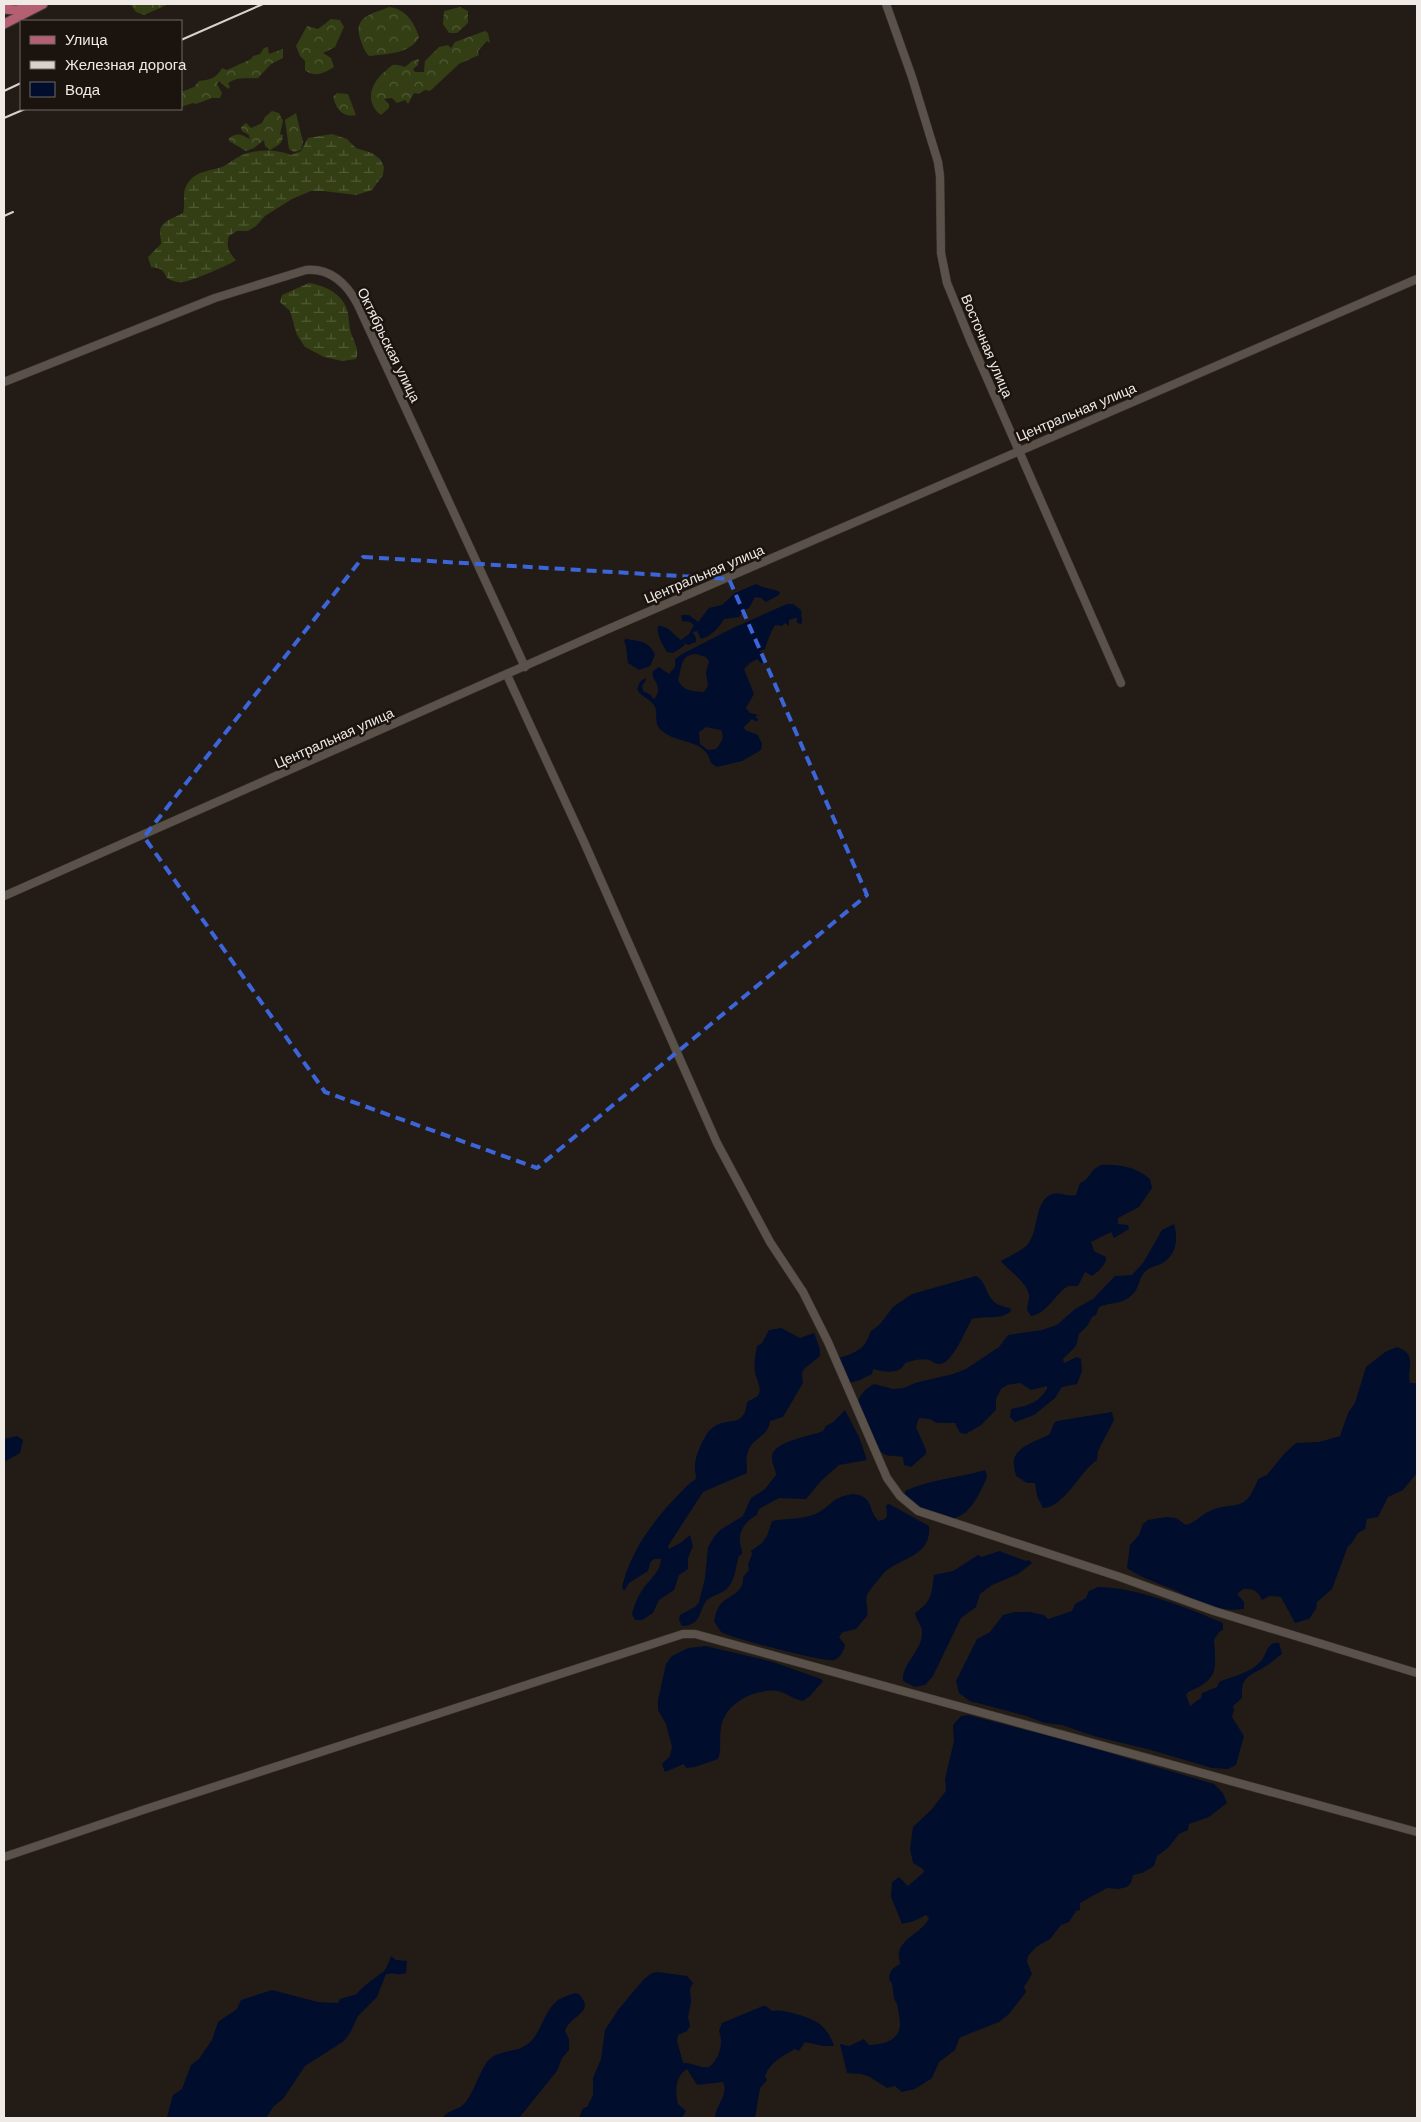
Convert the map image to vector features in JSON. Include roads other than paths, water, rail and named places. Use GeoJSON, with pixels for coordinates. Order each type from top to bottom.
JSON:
{"type":"FeatureCollection","features":[{"type":"Feature","properties":{"kind":"main road"},"geometry":{"type":"LineString","coordinates":[[4,24],[43,4]]}},
{"type":"Feature","properties":{"kind":"main road"},"geometry":{"type":"LineString","coordinates":[[4,24],[33,5]]}},
{"type":"Feature","properties":{"kind":"main road"},"geometry":{"type":"LineString","coordinates":[[4,9],[16,10],[33,5]]}},
{"type":"Feature","properties":{"kind":"street","name":"Восточная улица"},"geometry":{"type":"LineString","coordinates":[[886,4],[919,99],[938,162],[941,190],[940,242],[945,277],[958,312],[1121,683]]}},
{"type":"Feature","properties":{"kind":"street","name":"Октябрьская улица"},"geometry":{"type":"LineString","coordinates":[[4,382],[242,289],[306,270],[314,269],[329,273],[346,286],[358,305],[525,666]]}},
{"type":"Feature","properties":{"kind":"street","name":"Центральная улица"},"geometry":{"type":"LineString","coordinates":[[4,896],[525,666],[1417,279]]}},
{"type":"Feature","properties":{"kind":"street"},"geometry":{"type":"LineString","coordinates":[[507,675],[584,842],[717,1143],[770,1242],[803,1292],[828,1342],[887,1478],[900,1496],[918,1512],[1120,1577],[1214,1612],[1417,1673]]}},
{"type":"Feature","properties":{"kind":"street"},"geometry":{"type":"LineString","coordinates":[[4,1857],[683,1634],[695,1634],[1417,1832]]}},
{"type":"Feature","properties":{"kind":"water"},"geometry":{"type":"Polygon","coordinates":[[[756,584],[780,592],[779,595],[766,602],[761,598],[755,597],[749,608],[743,611],[739,617],[724,619],[720,626],[701,639],[697,631],[693,632],[696,642],[688,645],[685,643],[684,646],[673,653],[667,652],[659,636],[658,626],[665,627],[681,640],[689,634],[694,625],[690,622],[682,621],[681,615],[689,615],[698,622],[709,608],[722,605],[735,593],[756,584]]]}},
{"type":"Feature","properties":{"kind":"water"},"geometry":{"type":"Polygon","coordinates":[[[787,604],[793,604],[801,610],[801,624],[797,623],[797,618],[795,618],[789,620],[789,626],[785,623],[782,626],[775,625],[765,649],[759,651],[764,656],[764,663],[757,659],[744,669],[754,694],[746,708],[750,713],[758,715],[755,717],[758,719],[757,722],[752,719],[744,727],[745,730],[758,735],[762,744],[761,750],[742,761],[717,767],[711,763],[703,749],[668,735],[661,730],[657,724],[654,705],[637,689],[640,682],[645,678],[646,680],[642,686],[643,691],[651,695],[653,699],[655,698],[658,686],[653,677],[653,671],[659,667],[669,674],[675,667],[675,659],[733,628],[787,604]],[[696,654],[684,659],[678,680],[686,689],[704,692],[708,686],[706,673],[709,661],[706,657],[696,654]],[[706,727],[699,732],[700,744],[708,750],[716,749],[721,742],[721,730],[706,727]]]}},
{"type":"Feature","properties":{"kind":"water"},"geometry":{"type":"Polygon","coordinates":[[[624,640],[643,642],[653,650],[655,655],[650,666],[639,670],[628,663],[624,640]]]}},
{"type":"Feature","properties":{"kind":"water"},"geometry":{"type":"Polygon","coordinates":[[[1101,1165],[1114,1165],[1133,1169],[1150,1179],[1152,1188],[1139,1207],[1118,1218],[1118,1224],[1128,1225],[1129,1229],[1114,1238],[1111,1232],[1091,1242],[1094,1251],[1106,1257],[1104,1265],[1092,1276],[1085,1272],[1078,1286],[1068,1286],[1042,1312],[1031,1316],[1027,1310],[1028,1290],[1001,1261],[1028,1244],[1040,1209],[1047,1197],[1053,1194],[1076,1195],[1080,1183],[1094,1169],[1101,1165]]]}},
{"type":"Feature","properties":{"kind":"water"},"geometry":{"type":"Polygon","coordinates":[[[1174,1224],[1176,1235],[1172,1254],[1162,1263],[1145,1272],[1136,1290],[1128,1299],[1099,1307],[1096,1315],[1092,1317],[1088,1325],[1079,1334],[1076,1346],[1063,1359],[1064,1363],[1077,1357],[1081,1359],[1082,1371],[1077,1384],[1062,1387],[1055,1398],[1034,1415],[1015,1422],[1010,1417],[1011,1409],[1036,1401],[1047,1389],[1047,1386],[1031,1390],[1020,1383],[1007,1385],[1001,1389],[996,1399],[996,1410],[981,1425],[966,1434],[960,1433],[955,1423],[937,1423],[930,1419],[919,1418],[916,1427],[926,1454],[911,1467],[904,1465],[903,1457],[886,1455],[878,1449],[858,1406],[860,1396],[869,1387],[874,1384],[893,1389],[904,1388],[915,1383],[953,1374],[966,1369],[999,1347],[1008,1335],[1042,1330],[1057,1325],[1075,1309],[1093,1299],[1115,1276],[1132,1275],[1143,1263],[1162,1230],[1174,1224]]]}},
{"type":"Feature","properties":{"kind":"water"},"geometry":{"type":"Polygon","coordinates":[[[976,1276],[984,1284],[995,1302],[1010,1308],[1011,1311],[998,1317],[972,1319],[954,1353],[944,1363],[937,1364],[926,1359],[905,1363],[903,1367],[896,1371],[887,1372],[873,1369],[872,1374],[849,1383],[838,1360],[839,1358],[859,1350],[866,1343],[870,1332],[880,1324],[893,1307],[912,1294],[976,1276]]]}},
{"type":"Feature","properties":{"kind":"water"},"geometry":{"type":"Polygon","coordinates":[[[781,1328],[800,1338],[814,1333],[820,1349],[820,1356],[804,1369],[802,1373],[803,1383],[783,1417],[770,1421],[767,1430],[749,1449],[747,1473],[703,1492],[668,1546],[669,1549],[690,1535],[693,1546],[688,1558],[688,1569],[679,1575],[674,1590],[659,1600],[653,1613],[642,1620],[635,1620],[632,1614],[636,1601],[661,1563],[661,1559],[654,1559],[650,1563],[648,1571],[629,1583],[624,1591],[622,1587],[626,1573],[638,1547],[654,1523],[673,1500],[695,1480],[696,1459],[705,1437],[711,1429],[717,1425],[739,1419],[745,1411],[747,1402],[758,1396],[760,1388],[754,1365],[757,1346],[762,1343],[769,1330],[781,1328]]]}},
{"type":"Feature","properties":{"kind":"water"},"geometry":{"type":"Polygon","coordinates":[[[1397,1347],[1408,1354],[1410,1358],[1410,1383],[1417,1383],[1417,1473],[1403,1490],[1388,1497],[1378,1517],[1367,1519],[1365,1529],[1358,1533],[1348,1546],[1332,1589],[1317,1602],[1316,1609],[1309,1619],[1295,1623],[1281,1597],[1270,1596],[1262,1600],[1257,1592],[1250,1589],[1243,1589],[1237,1594],[1244,1602],[1244,1609],[1222,1609],[1202,1603],[1144,1578],[1127,1568],[1130,1545],[1139,1535],[1143,1524],[1148,1520],[1166,1517],[1176,1518],[1186,1525],[1216,1509],[1243,1503],[1253,1491],[1258,1479],[1267,1475],[1284,1454],[1296,1443],[1319,1442],[1340,1436],[1348,1413],[1355,1403],[1366,1367],[1385,1352],[1397,1347]]]}},
{"type":"Feature","properties":{"kind":"water"},"geometry":{"type":"Polygon","coordinates":[[[845,1410],[859,1437],[867,1460],[839,1465],[821,1481],[806,1499],[779,1498],[759,1509],[757,1515],[750,1519],[742,1529],[740,1542],[742,1554],[739,1556],[731,1584],[724,1591],[707,1600],[694,1623],[682,1626],[679,1620],[680,1615],[695,1607],[699,1602],[705,1578],[708,1547],[720,1530],[743,1516],[751,1498],[765,1489],[776,1475],[772,1459],[774,1451],[786,1443],[823,1431],[826,1426],[845,1410]]]}},
{"type":"Feature","properties":{"kind":"water"},"geometry":{"type":"Polygon","coordinates":[[[1112,1412],[1114,1420],[1098,1451],[1097,1460],[1090,1465],[1065,1496],[1051,1506],[1043,1508],[1037,1496],[1035,1483],[1027,1483],[1016,1476],[1014,1460],[1016,1455],[1024,1447],[1050,1434],[1054,1423],[1057,1421],[1112,1412]]]}},
{"type":"Feature","properties":{"kind":"water"},"geometry":{"type":"Polygon","coordinates":[[[17,1436],[23,1440],[20,1453],[4,1462],[4,1439],[17,1436]]]}},
{"type":"Feature","properties":{"kind":"water"},"geometry":{"type":"Polygon","coordinates":[[[985,1470],[986,1480],[972,1506],[955,1518],[947,1519],[919,1507],[905,1495],[905,1491],[915,1487],[985,1470]]]}},
{"type":"Feature","properties":{"kind":"water"},"geometry":{"type":"Polygon","coordinates":[[[853,1494],[860,1495],[868,1501],[875,1517],[879,1521],[885,1519],[887,1515],[886,1505],[889,1504],[929,1526],[925,1545],[912,1556],[883,1574],[870,1591],[866,1598],[867,1616],[856,1629],[843,1632],[839,1637],[845,1645],[840,1656],[834,1660],[814,1658],[721,1632],[714,1621],[717,1610],[723,1602],[735,1594],[741,1587],[743,1577],[749,1570],[748,1565],[752,1554],[751,1551],[762,1543],[767,1536],[772,1521],[810,1516],[821,1511],[840,1497],[853,1494]]]}},
{"type":"Feature","properties":{"kind":"water"},"geometry":{"type":"Polygon","coordinates":[[[999,1551],[1026,1561],[1029,1560],[1032,1563],[1018,1574],[992,1585],[980,1594],[976,1607],[961,1618],[933,1676],[925,1685],[915,1687],[903,1681],[905,1669],[921,1639],[922,1629],[915,1613],[930,1597],[934,1575],[953,1571],[978,1555],[982,1557],[999,1551]]]}},
{"type":"Feature","properties":{"kind":"water"},"geometry":{"type":"Polygon","coordinates":[[[1098,1587],[1145,1594],[1223,1623],[1223,1630],[1219,1632],[1214,1640],[1215,1666],[1213,1672],[1205,1683],[1188,1692],[1186,1695],[1190,1706],[1201,1698],[1202,1693],[1217,1687],[1219,1682],[1252,1669],[1261,1661],[1272,1644],[1279,1643],[1282,1654],[1268,1665],[1247,1677],[1243,1685],[1242,1698],[1233,1706],[1232,1717],[1244,1736],[1236,1765],[1228,1769],[1212,1768],[970,1701],[959,1693],[956,1681],[977,1639],[990,1632],[1003,1615],[1014,1612],[1030,1612],[1044,1615],[1048,1619],[1072,1611],[1075,1604],[1086,1598],[1089,1591],[1098,1587]]]}},
{"type":"Feature","properties":{"kind":"water"},"geometry":{"type":"Polygon","coordinates":[[[706,1646],[773,1662],[823,1681],[803,1701],[778,1691],[760,1692],[742,1699],[728,1711],[723,1719],[718,1759],[695,1767],[686,1768],[684,1764],[665,1772],[662,1764],[670,1756],[672,1747],[666,1724],[658,1710],[658,1700],[666,1664],[672,1656],[688,1648],[706,1646]]]}},
{"type":"Feature","properties":{"kind":"water"},"geometry":{"type":"Polygon","coordinates":[[[968,1715],[1083,1745],[1214,1784],[1223,1793],[1227,1803],[1209,1817],[1189,1824],[1188,1830],[1179,1834],[1168,1848],[1157,1856],[1154,1866],[1142,1873],[1133,1875],[1131,1883],[1127,1887],[1118,1889],[1107,1888],[1080,1903],[1080,1910],[1076,1911],[1069,1922],[1061,1925],[1050,1939],[1036,1947],[1028,1956],[1027,1962],[1032,1974],[1024,1987],[1026,1992],[1009,2014],[999,2022],[961,2037],[955,2050],[939,2062],[932,2078],[915,2089],[902,2092],[895,2086],[887,2088],[870,2077],[847,2073],[840,2044],[849,2046],[864,2039],[869,2045],[885,2043],[898,2034],[900,2029],[898,2007],[889,1979],[890,1974],[893,1968],[900,1964],[899,1953],[901,1947],[929,1918],[926,1915],[902,1924],[891,1897],[892,1882],[899,1877],[908,1886],[924,1872],[923,1869],[913,1863],[910,1849],[913,1827],[932,1809],[946,1791],[945,1779],[954,1741],[953,1725],[961,1716],[968,1715]]]}},
{"type":"Feature","properties":{"kind":"water"},"geometry":{"type":"Polygon","coordinates":[[[391,1956],[396,1960],[407,1961],[406,1973],[386,1974],[377,1997],[358,2016],[344,2041],[305,2066],[283,2099],[274,2106],[266,2118],[167,2117],[173,2095],[182,2089],[191,2065],[199,2059],[212,2040],[218,2022],[237,2009],[241,2000],[272,1990],[318,2002],[338,2003],[340,1999],[357,1994],[384,1971],[391,1956]]]}},
{"type":"Feature","properties":{"kind":"water"},"geometry":{"type":"Polygon","coordinates":[[[658,1972],[687,1976],[693,1983],[690,1989],[691,2002],[688,2017],[690,2026],[687,2031],[678,2035],[677,2041],[683,2063],[709,2067],[713,2064],[720,2051],[719,2031],[722,2023],[763,2006],[772,2011],[790,2012],[817,2022],[827,2032],[834,2046],[823,2046],[805,2042],[799,2051],[795,2049],[774,2063],[767,2071],[765,2076],[767,2080],[760,2088],[755,2118],[715,2118],[723,2096],[723,2082],[697,2085],[687,2069],[680,2076],[676,2089],[678,2104],[686,2111],[682,2118],[579,2118],[583,2108],[587,2107],[593,2095],[593,2078],[601,2059],[605,2030],[618,2010],[644,1979],[652,1973],[658,1972]]]}},
{"type":"Feature","properties":{"kind":"water"},"geometry":{"type":"Polygon","coordinates":[[[575,1993],[579,1994],[584,2000],[585,2005],[584,2010],[568,2025],[565,2031],[569,2039],[569,2050],[562,2058],[557,2071],[519,2118],[442,2118],[464,2104],[491,2058],[501,2053],[521,2048],[530,2042],[553,2005],[561,1998],[575,1993]]]}},
{"type":"Feature","properties":{"kind":"railway"},"geometry":{"type":"LineString","coordinates":[[182,40],[263,4]]}},
{"type":"Feature","properties":{"kind":"railway"},"geometry":{"type":"LineString","coordinates":[[4,91],[20,83]]}},
{"type":"Feature","properties":{"kind":"railway"},"geometry":{"type":"LineString","coordinates":[[4,118],[23,110]]}},
{"type":"Feature","properties":{"kind":"railway"},"geometry":{"type":"LineString","coordinates":[[4,216],[13,212]]}}]}
